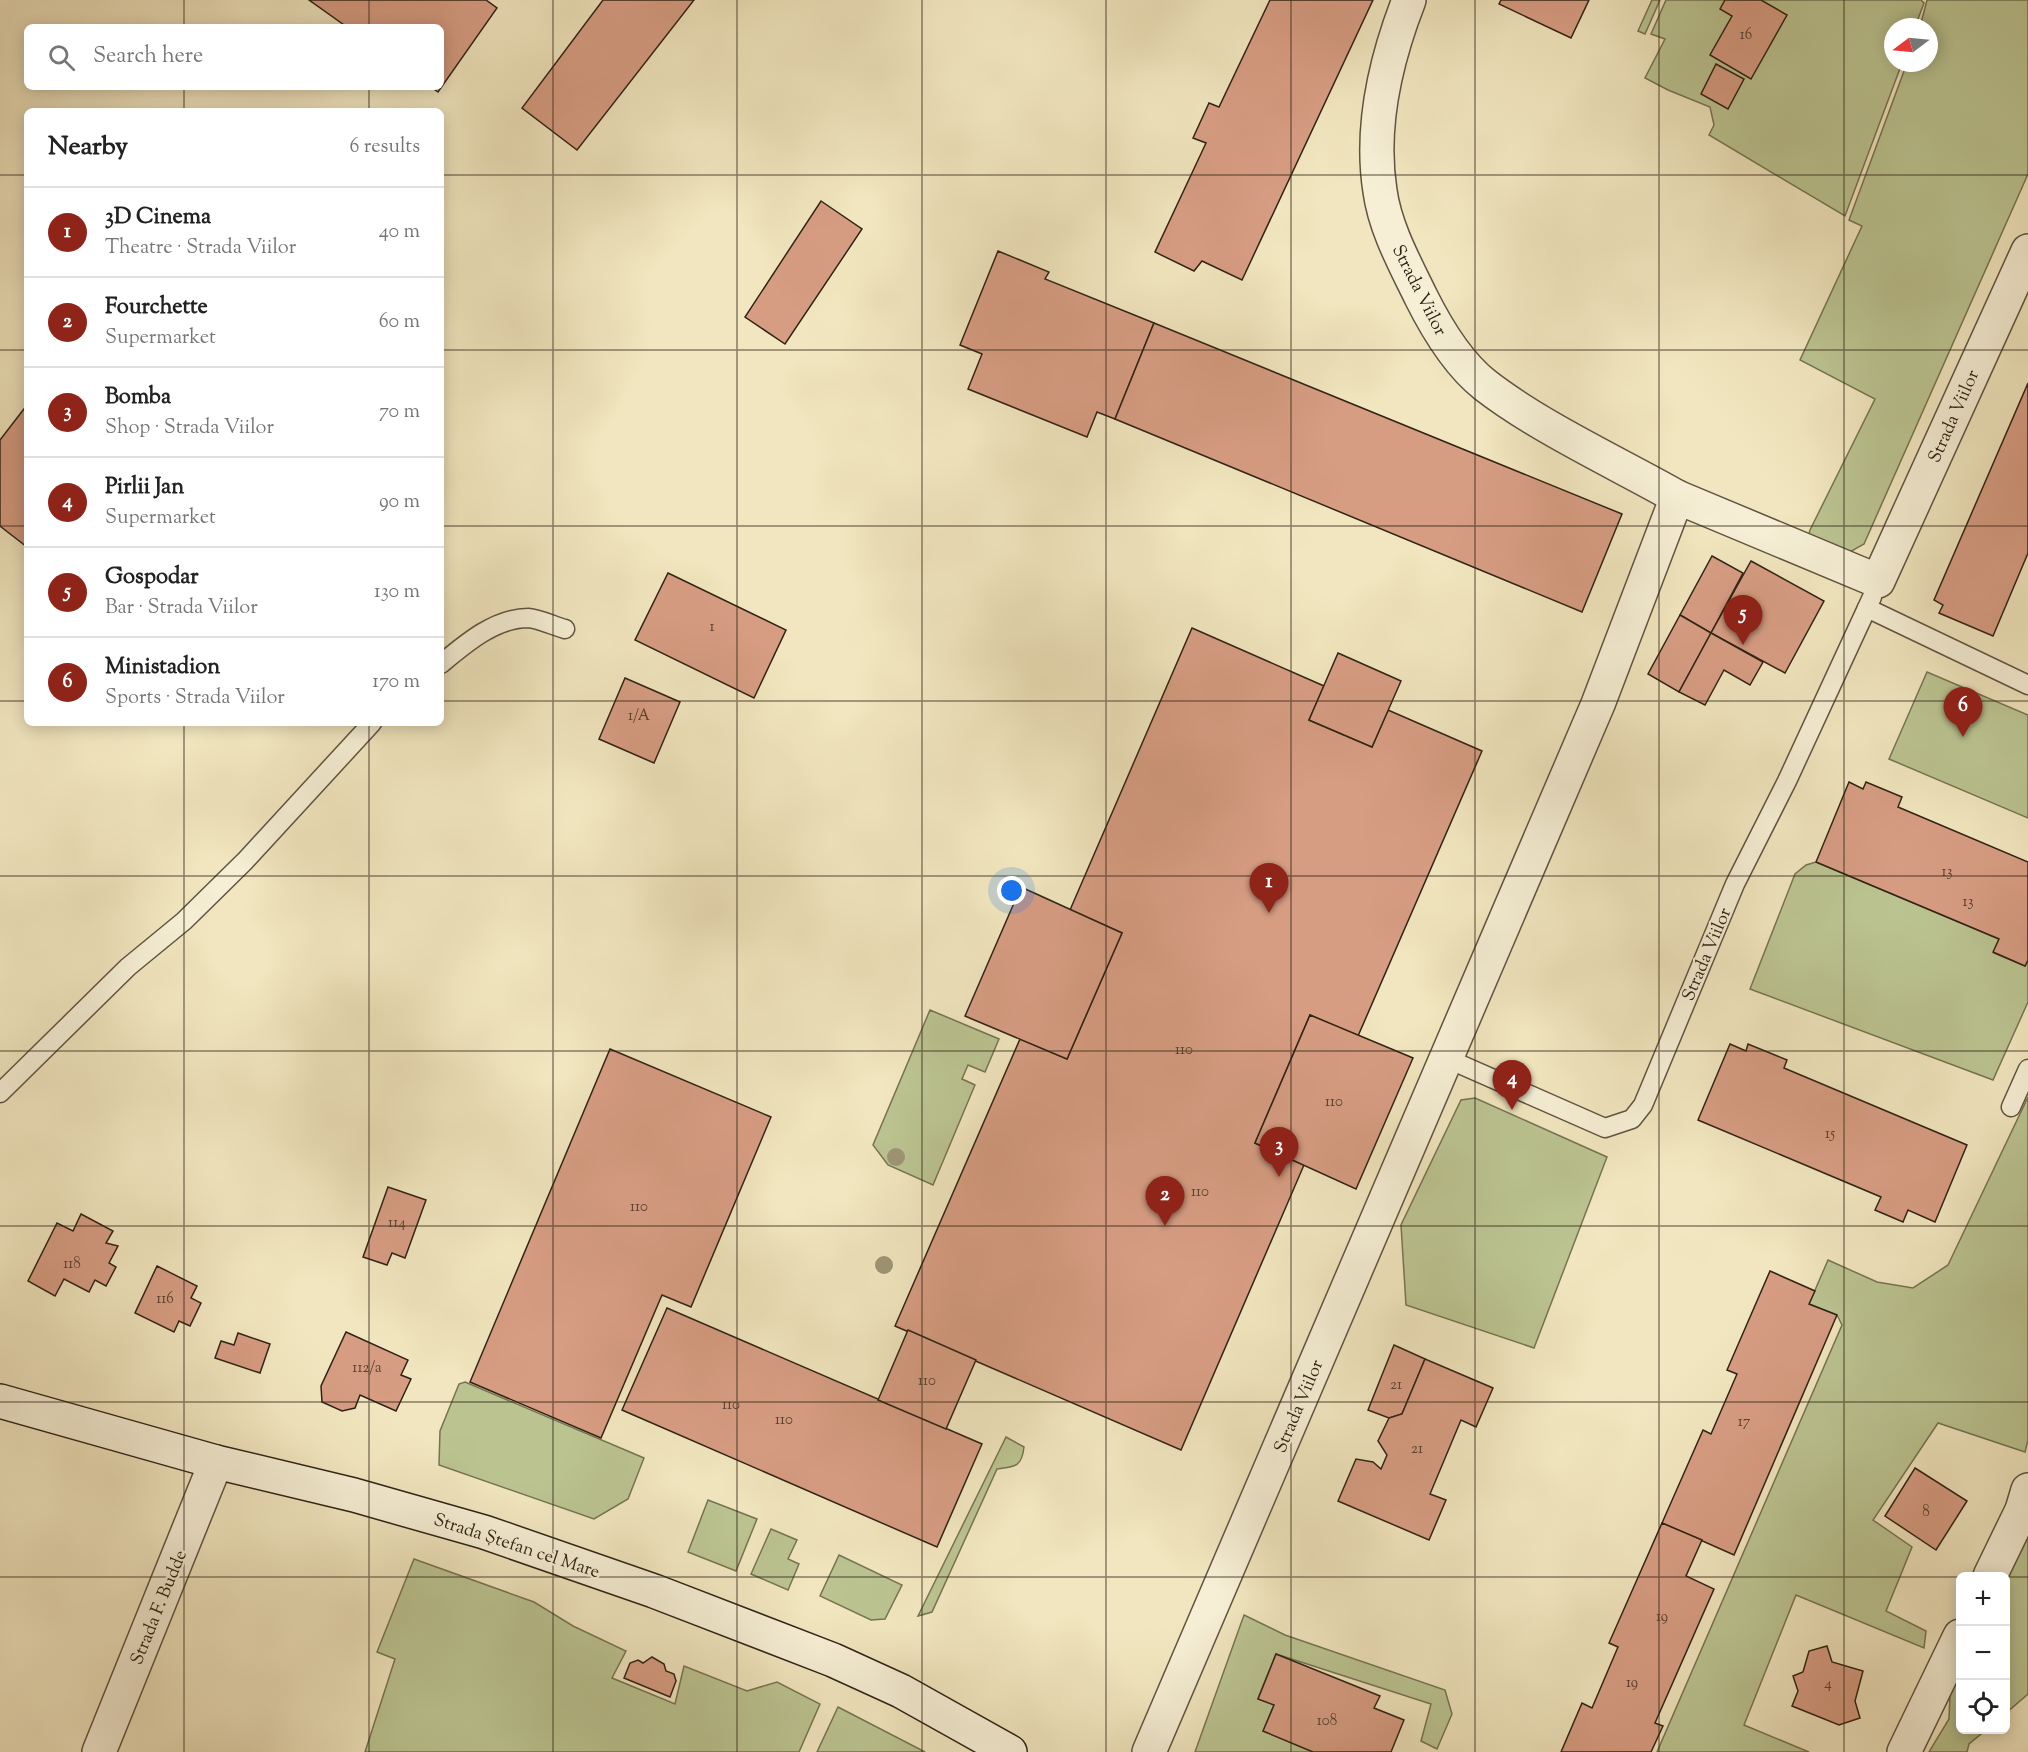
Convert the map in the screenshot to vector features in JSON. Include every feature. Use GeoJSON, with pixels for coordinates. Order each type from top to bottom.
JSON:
{"type":"FeatureCollection","features":[{"type":"Feature","properties":{"kind":"street","name":"Strada Viilor"},"geometry":{"type":"LineString","coordinates":[[1409,0],[1393,41],[1378,123],[1380,192],[1398,251],[1440,334],[1483,384],[1535,417],[1677,497],[1873,595],[2028,251]]}},
{"type":"Feature","properties":{"kind":"street","name":"Strada Viilor"},"geometry":{"type":"LineString","coordinates":[[1149,1752],[1448,1059],[1598,704],[1677,497]]}},
{"type":"Feature","properties":{"kind":"street","name":"Strada Ștefan cel Mare"},"geometry":{"type":"LineString","coordinates":[[0,1401],[216,1462],[354,1495],[484,1532],[654,1591],[833,1660],[901,1691],[1010,1752]]}},
{"type":"Feature","properties":{"kind":"street","name":"Strada F. Budde"},"geometry":{"type":"LineString","coordinates":[[99,1752],[216,1462]]}},
{"type":"Feature","properties":{"kind":"street"},"geometry":{"type":"LineString","coordinates":[[1992,1572],[2022,1510],[2028,1490]]}},
{"type":"Feature","properties":{"kind":"street"},"geometry":{"type":"LineString","coordinates":[[1904,1752],[1956,1644]]}},
{"type":"Feature","properties":{"kind":"lane","name":"Strada Viilor"},"geometry":{"type":"LineString","coordinates":[[1448,1059],[1605,1128],[1632,1119],[1643,1105],[1735,884],[1787,781],[1873,595],[2028,685]]}},
{"type":"Feature","properties":{"kind":"lane"},"geometry":{"type":"LineString","coordinates":[[444,662],[477,634],[501,625],[528,618],[565,629]]}},
{"type":"Feature","properties":{"kind":"lane"},"geometry":{"type":"LineString","coordinates":[[0,1093],[128,967],[184,921],[245,861],[369,726]]}},
{"type":"Feature","properties":{"kind":"lane"},"geometry":{"type":"LineString","coordinates":[[2011,1107],[2028,1069]]}},
{"type":"Feature","properties":{"kind":"green space"},"geometry":{"type":"Polygon","coordinates":[[[1652,0],[1660,0],[1645,34],[1638,31],[1652,0]]]}},
{"type":"Feature","properties":{"kind":"green space"},"geometry":{"type":"Polygon","coordinates":[[[1666,0],[1921,0],[1924,3],[1918,18],[1884,18],[1884,72],[1899,72],[1845,216],[1709,135],[1714,125],[1710,107],[1645,78],[1665,39],[1651,34],[1666,0]]]}},
{"type":"Feature","properties":{"kind":"green space"},"geometry":{"type":"Polygon","coordinates":[[[1927,0],[2028,0],[2028,174],[1864,544],[1843,556],[1807,540],[1875,399],[1800,360],[1862,226],[1849,220],[1904,72],[1938,72],[1938,18],[1922,18],[1927,0]]]}},
{"type":"Feature","properties":{"kind":"green space"},"geometry":{"type":"Polygon","coordinates":[[[1927,672],[2028,715],[2028,818],[1889,759],[1927,672]]]}},
{"type":"Feature","properties":{"kind":"green space"},"geometry":{"type":"Polygon","coordinates":[[[1816,862],[1999,939],[1994,953],[2025,966],[2028,960],[2028,1002],[1993,1080],[1750,989],[1795,874],[1806,865],[1816,862]]]}},
{"type":"Feature","properties":{"kind":"green space"},"geometry":{"type":"Polygon","coordinates":[[[930,1010],[999,1039],[985,1072],[968,1065],[962,1079],[975,1085],[933,1185],[888,1165],[873,1145],[930,1010]]]}},
{"type":"Feature","properties":{"kind":"green space"},"geometry":{"type":"Polygon","coordinates":[[[2028,1097],[2028,1440],[2025,1452],[1938,1423],[1873,1520],[1912,1547],[1886,1611],[1926,1631],[1924,1648],[1796,1595],[1744,1725],[1809,1752],[1657,1752],[1842,1325],[1837,1315],[1809,1304],[1828,1260],[1877,1282],[1913,1288],[1948,1265],[2028,1097]]]}},
{"type":"Feature","properties":{"kind":"green space"},"geometry":{"type":"Polygon","coordinates":[[[1475,1098],[1607,1157],[1534,1348],[1406,1305],[1401,1225],[1461,1100],[1475,1098]]]}},
{"type":"Feature","properties":{"kind":"green space"},"geometry":{"type":"Polygon","coordinates":[[[465,1382],[644,1458],[628,1499],[594,1519],[439,1465],[440,1431],[459,1384],[465,1382]]]}},
{"type":"Feature","properties":{"kind":"green space"},"geometry":{"type":"Polygon","coordinates":[[[1006,1437],[1024,1447],[1022,1458],[1013,1466],[997,1469],[932,1612],[918,1616],[1006,1437]]]}},
{"type":"Feature","properties":{"kind":"green space"},"geometry":{"type":"Polygon","coordinates":[[[708,1500],[757,1519],[736,1571],[688,1552],[708,1500]]]}},
{"type":"Feature","properties":{"kind":"green space"},"geometry":{"type":"Polygon","coordinates":[[[2028,1526],[2028,1694],[2010,1710],[2010,1572],[2028,1526]]]}},
{"type":"Feature","properties":{"kind":"green space"},"geometry":{"type":"Polygon","coordinates":[[[771,1529],[797,1540],[788,1559],[799,1564],[788,1590],[751,1574],[771,1529]]]}},
{"type":"Feature","properties":{"kind":"green space"},"geometry":{"type":"Polygon","coordinates":[[[839,1555],[902,1585],[885,1619],[871,1620],[820,1596],[839,1555]]]}},
{"type":"Feature","properties":{"kind":"green space"},"geometry":{"type":"Polygon","coordinates":[[[414,1559],[534,1602],[573,1626],[626,1651],[612,1678],[675,1704],[684,1666],[747,1691],[777,1682],[820,1704],[799,1752],[365,1752],[395,1659],[377,1652],[414,1559]]]}},
{"type":"Feature","properties":{"kind":"green space"},"geometry":{"type":"Polygon","coordinates":[[[1244,1615],[1285,1635],[1445,1690],[1452,1714],[1437,1749],[1421,1741],[1431,1704],[1276,1654],[1258,1698],[1274,1705],[1263,1731],[1313,1752],[1195,1752],[1244,1615]]]}},
{"type":"Feature","properties":{"kind":"green space"},"geometry":{"type":"Polygon","coordinates":[[[1956,1681],[1956,1734],[1981,1734],[1969,1744],[1967,1752],[1929,1752],[1949,1719],[1950,1695],[1956,1681]]]}},
{"type":"Feature","properties":{"kind":"green space"},"geometry":{"type":"Polygon","coordinates":[[[838,1707],[925,1752],[817,1752],[838,1707]]]}},
{"type":"Feature","properties":{"kind":"building"},"geometry":{"type":"Polygon","coordinates":[[[309,0],[486,0],[497,8],[444,83],[444,24],[343,24],[309,0]]]}},
{"type":"Feature","properties":{"kind":"building"},"geometry":{"type":"Polygon","coordinates":[[[603,0],[694,0],[577,150],[522,108],[603,0]]]}},
{"type":"Feature","properties":{"kind":"building"},"geometry":{"type":"Polygon","coordinates":[[[1270,0],[1373,0],[1242,280],[1202,261],[1194,271],[1155,252],[1206,143],[1193,138],[1209,103],[1219,107],[1270,0]]]}},
{"type":"Feature","properties":{"kind":"building"},"geometry":{"type":"Polygon","coordinates":[[[1501,0],[1589,0],[1571,38],[1499,4],[1501,0]]]}},
{"type":"Feature","properties":{"kind":"building"},"geometry":{"type":"Polygon","coordinates":[[[1725,0],[1761,0],[1787,15],[1751,79],[1710,55],[1732,16],[1720,9],[1725,0]]]}},
{"type":"Feature","properties":{"kind":"building"},"geometry":{"type":"Polygon","coordinates":[[[1716,64],[1744,79],[1728,109],[1701,94],[1716,64]]]}},
{"type":"Feature","properties":{"kind":"building"},"geometry":{"type":"Polygon","coordinates":[[[821,201],[862,229],[785,344],[745,317],[821,201]]]}},
{"type":"Feature","properties":{"kind":"building"},"geometry":{"type":"Polygon","coordinates":[[[998,251],[1049,272],[1045,279],[1154,323],[1115,419],[1097,412],[1087,437],[968,389],[982,354],[960,345],[998,251]]]}},
{"type":"Feature","properties":{"kind":"building"},"geometry":{"type":"Polygon","coordinates":[[[1154,323],[1622,514],[1582,612],[1115,419],[1154,323]]]}},
{"type":"Feature","properties":{"kind":"building"},"geometry":{"type":"Polygon","coordinates":[[[2028,383],[2028,553],[1993,636],[1939,613],[1943,605],[1934,600],[2028,383]]]}},
{"type":"Feature","properties":{"kind":"building"},"geometry":{"type":"Polygon","coordinates":[[[24,409],[24,545],[0,526],[0,440],[24,409]]]}},
{"type":"Feature","properties":{"kind":"building"},"geometry":{"type":"Polygon","coordinates":[[[1712,556],[1743,573],[1711,633],[1680,615],[1712,556]]]}},
{"type":"Feature","properties":{"kind":"building"},"geometry":{"type":"Polygon","coordinates":[[[1751,561],[1824,601],[1785,673],[1711,633],[1751,561]]]}},
{"type":"Feature","properties":{"kind":"building"},"geometry":{"type":"Polygon","coordinates":[[[668,573],[786,630],[754,698],[635,640],[668,573]]]}},
{"type":"Feature","properties":{"kind":"building"},"geometry":{"type":"Polygon","coordinates":[[[1680,615],[1711,633],[1679,692],[1648,674],[1680,615]]]}},
{"type":"Feature","properties":{"kind":"building"},"geometry":{"type":"Polygon","coordinates":[[[1192,628],[1324,686],[1309,720],[1372,747],[1388,710],[1482,751],[1358,1036],[1310,1015],[1255,1143],[1304,1165],[1181,1450],[895,1326],[1020,1039],[1067,1059],[1122,933],[1070,910],[1192,628]]]}},
{"type":"Feature","properties":{"kind":"building"},"geometry":{"type":"Polygon","coordinates":[[[1711,633],[1763,662],[1750,685],[1724,670],[1705,705],[1679,692],[1711,633]]]}},
{"type":"Feature","properties":{"kind":"building"},"geometry":{"type":"Polygon","coordinates":[[[1338,653],[1401,681],[1372,747],[1309,720],[1338,653]]]}},
{"type":"Feature","properties":{"kind":"building"},"geometry":{"type":"Polygon","coordinates":[[[625,678],[680,702],[654,763],[599,739],[625,678]]]}},
{"type":"Feature","properties":{"kind":"building"},"geometry":{"type":"Polygon","coordinates":[[[1849,782],[1863,789],[1866,782],[1902,797],[1898,807],[2028,862],[2028,960],[2025,966],[1993,952],[1999,939],[1816,862],[1849,782]]]}},
{"type":"Feature","properties":{"kind":"building"},"geometry":{"type":"Polygon","coordinates":[[[1021,887],[1122,933],[1067,1059],[965,1016],[1021,887]]]}},
{"type":"Feature","properties":{"kind":"building"},"geometry":{"type":"Polygon","coordinates":[[[1310,1015],[1413,1058],[1356,1189],[1255,1143],[1310,1015]]]}},
{"type":"Feature","properties":{"kind":"building"},"geometry":{"type":"Polygon","coordinates":[[[1730,1044],[1746,1051],[1748,1044],[1787,1060],[1784,1068],[1967,1145],[1935,1222],[1908,1210],[1903,1222],[1875,1210],[1881,1197],[1698,1120],[1730,1044]]]}},
{"type":"Feature","properties":{"kind":"building"},"geometry":{"type":"Polygon","coordinates":[[[610,1049],[771,1117],[691,1307],[662,1295],[601,1438],[470,1382],[610,1049]]]}},
{"type":"Feature","properties":{"kind":"building"},"geometry":{"type":"Polygon","coordinates":[[[388,1187],[426,1200],[405,1258],[392,1253],[387,1265],[363,1257],[388,1187]]]}},
{"type":"Feature","properties":{"kind":"building"},"geometry":{"type":"Polygon","coordinates":[[[81,1214],[113,1231],[106,1243],[118,1246],[109,1263],[116,1267],[106,1286],[95,1280],[89,1292],[64,1279],[55,1296],[28,1281],[57,1223],[73,1231],[81,1214]]]}},
{"type":"Feature","properties":{"kind":"building"},"geometry":{"type":"Polygon","coordinates":[[[157,1266],[197,1286],[191,1298],[201,1303],[190,1326],[179,1321],[174,1332],[135,1313],[157,1266]]]}},
{"type":"Feature","properties":{"kind":"building"},"geometry":{"type":"Polygon","coordinates":[[[1770,1271],[1815,1291],[1809,1304],[1837,1315],[1734,1555],[1662,1523],[1703,1430],[1711,1434],[1737,1374],[1727,1370],[1770,1271]]]}},
{"type":"Feature","properties":{"kind":"building"},"geometry":{"type":"Polygon","coordinates":[[[667,1308],[982,1444],[937,1547],[622,1410],[667,1308]]]}},
{"type":"Feature","properties":{"kind":"building"},"geometry":{"type":"Polygon","coordinates":[[[908,1330],[976,1360],[946,1429],[878,1400],[908,1330]]]}},
{"type":"Feature","properties":{"kind":"building"},"geometry":{"type":"Polygon","coordinates":[[[346,1332],[408,1360],[401,1375],[411,1379],[396,1411],[360,1395],[355,1408],[342,1411],[322,1402],[321,1386],[346,1332]]]}},
{"type":"Feature","properties":{"kind":"building"},"geometry":{"type":"Polygon","coordinates":[[[238,1333],[270,1344],[260,1373],[215,1358],[221,1341],[234,1345],[238,1333]]]}},
{"type":"Feature","properties":{"kind":"building"},"geometry":{"type":"Polygon","coordinates":[[[1394,1345],[1425,1359],[1402,1414],[1389,1418],[1368,1410],[1394,1345]]]}},
{"type":"Feature","properties":{"kind":"building"},"geometry":{"type":"Polygon","coordinates":[[[1425,1359],[1493,1388],[1476,1427],[1461,1420],[1430,1494],[1446,1500],[1429,1540],[1338,1501],[1356,1459],[1373,1462],[1381,1469],[1387,1455],[1378,1441],[1389,1418],[1402,1414],[1425,1359]]]}},
{"type":"Feature","properties":{"kind":"building"},"geometry":{"type":"Polygon","coordinates":[[[1915,1468],[1967,1501],[1936,1550],[1885,1516],[1915,1468]]]}},
{"type":"Feature","properties":{"kind":"building"},"geometry":{"type":"Polygon","coordinates":[[[1662,1523],[1702,1540],[1686,1576],[1714,1589],[1655,1723],[1663,1726],[1651,1752],[1561,1752],[1582,1703],[1592,1708],[1618,1647],[1609,1643],[1662,1523]]]}},
{"type":"Feature","properties":{"kind":"building"},"geometry":{"type":"Polygon","coordinates":[[[1827,1646],[1832,1662],[1863,1671],[1855,1701],[1860,1718],[1839,1725],[1792,1706],[1798,1691],[1793,1676],[1803,1672],[1809,1651],[1827,1646]]]}},
{"type":"Feature","properties":{"kind":"building"},"geometry":{"type":"Polygon","coordinates":[[[1276,1654],[1380,1696],[1374,1708],[1404,1720],[1391,1752],[1313,1752],[1263,1731],[1274,1705],[1258,1699],[1276,1654]]]}},
{"type":"Feature","properties":{"kind":"building"},"geometry":{"type":"Polygon","coordinates":[[[652,1657],[664,1664],[666,1671],[674,1674],[676,1681],[670,1697],[624,1678],[630,1663],[638,1660],[643,1663],[652,1657]]]}},
{"type":"Feature","properties":{"kind":"place","name":"Gospodar"},"geometry":{"type":"Point","coordinates":[1743,645]}},
{"type":"Feature","properties":{"kind":"place","name":"Ministadion"},"geometry":{"type":"Point","coordinates":[1963,737]}},
{"type":"Feature","properties":{"kind":"place","name":"3D Cinema"},"geometry":{"type":"Point","coordinates":[1269,913]}},
{"type":"Feature","properties":{"kind":"place","name":"Pirlii Jan"},"geometry":{"type":"Point","coordinates":[1512,1110]}},
{"type":"Feature","properties":{"kind":"place","name":"Bomba"},"geometry":{"type":"Point","coordinates":[1279,1177]}},
{"type":"Feature","properties":{"kind":"place","name":"Fourchette"},"geometry":{"type":"Point","coordinates":[1165,1226]}}]}
